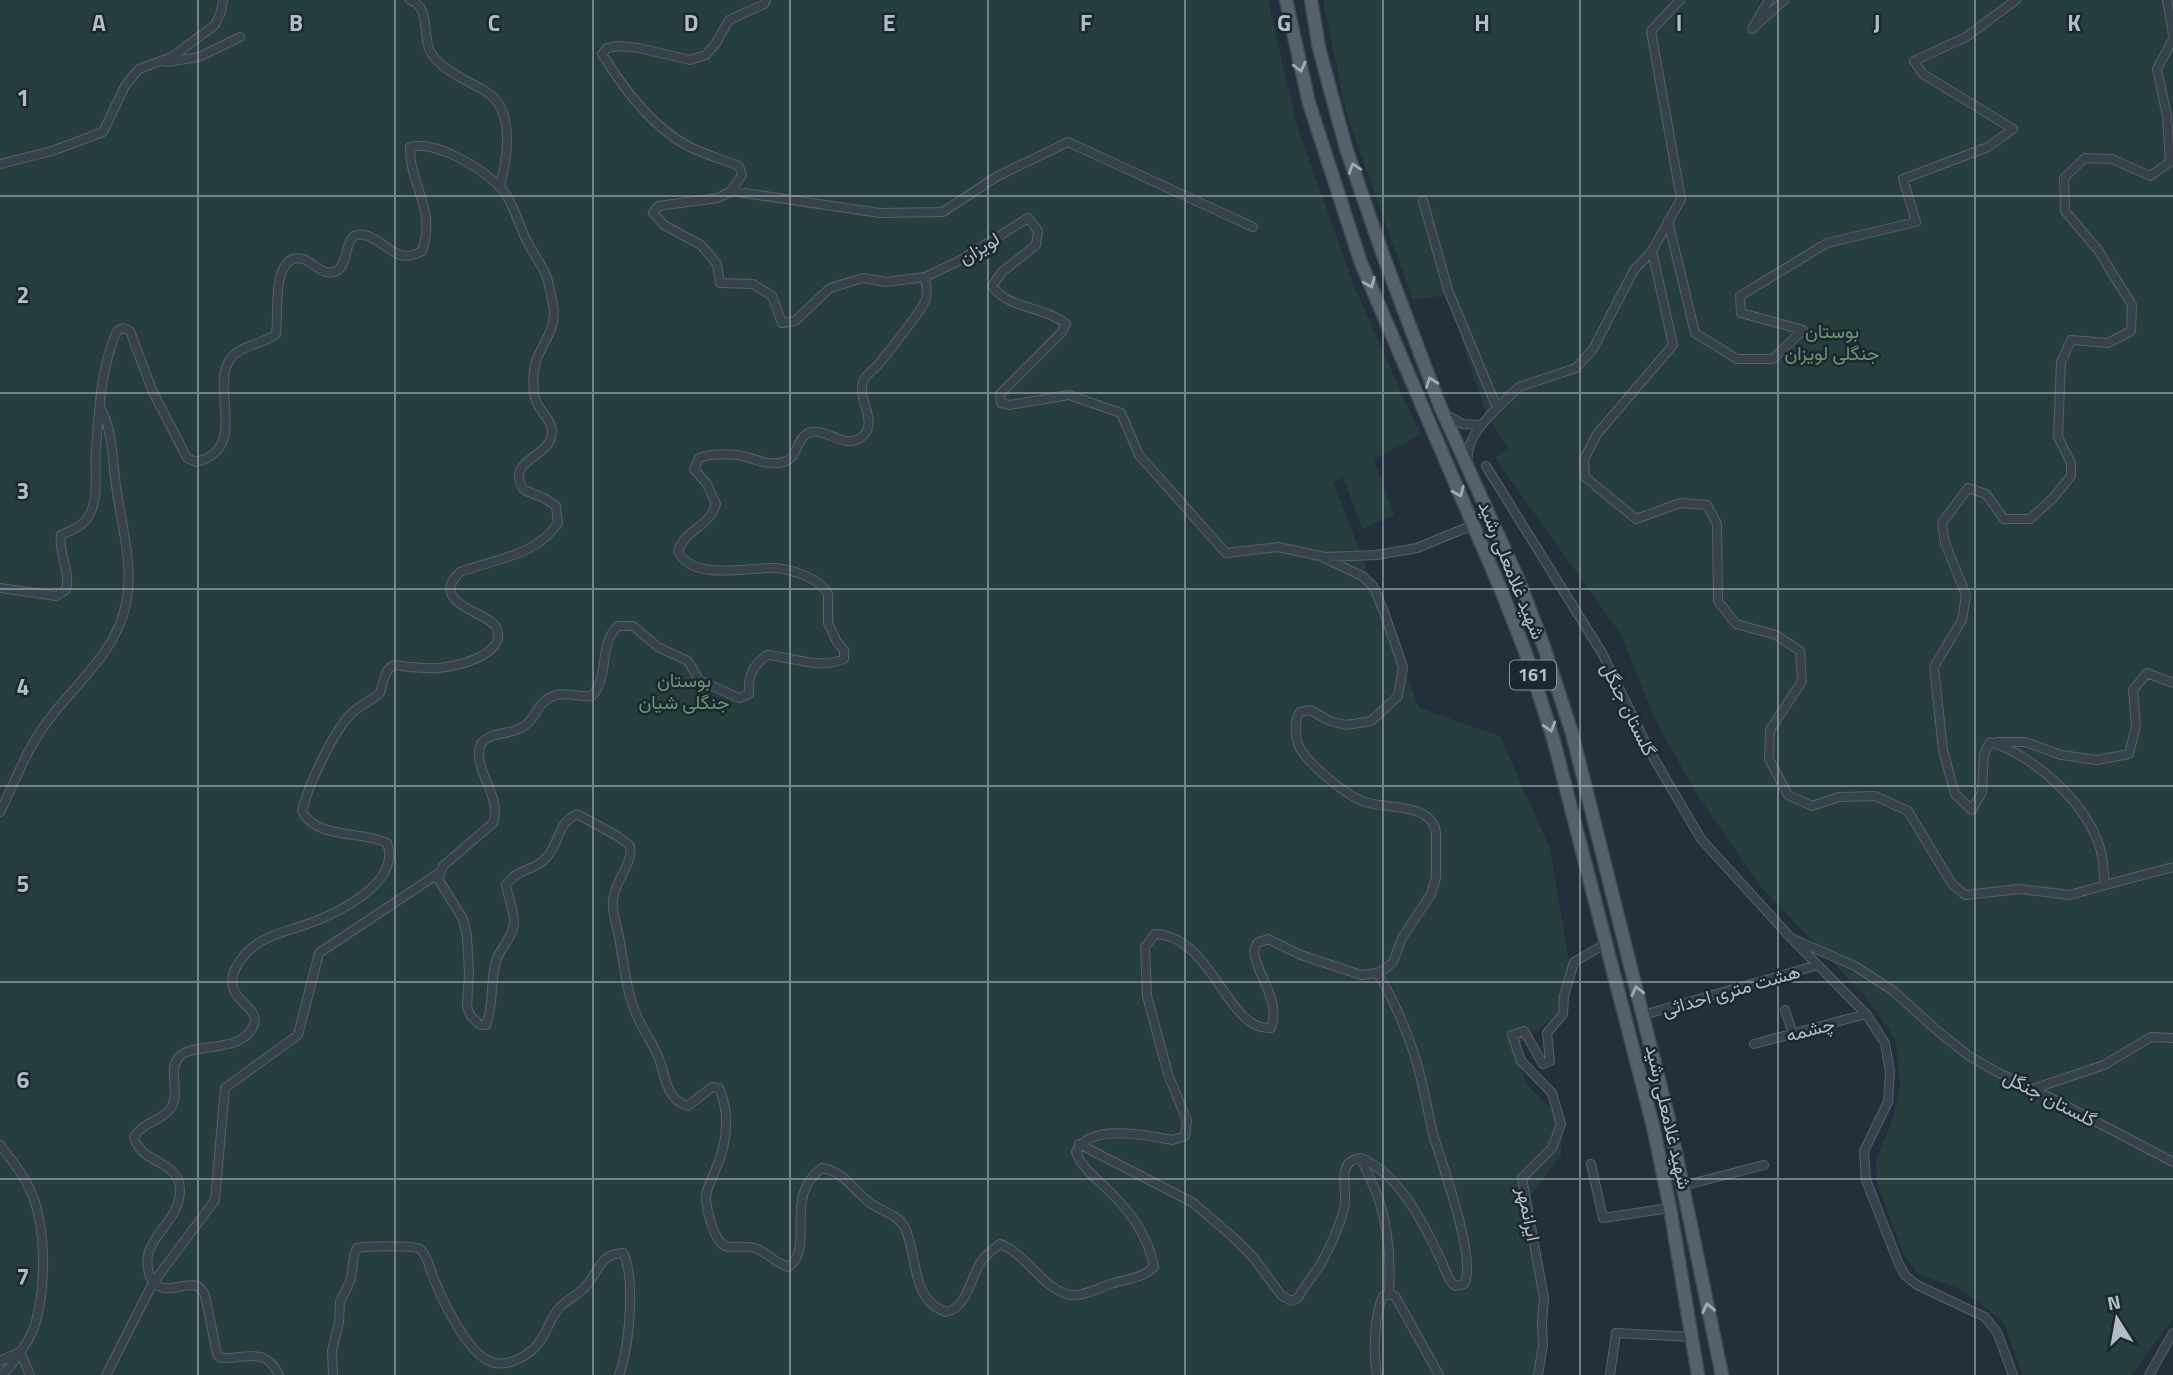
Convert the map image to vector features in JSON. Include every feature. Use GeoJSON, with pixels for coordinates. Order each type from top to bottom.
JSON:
{"type":"FeatureCollection","features":[{"type":"Feature","properties":{"kind":"main road","name":"شهید غلامعلی رشید"},"geometry":{"type":"LineString","coordinates":[[1286,0],[1309,103],[1361,263],[1473,525],[1540,694],[1653,1126],[1670,1208],[1698,1375]]}},
{"type":"Feature","properties":{"kind":"main road","name":"شهید غلامعلی رشید"},"geometry":{"type":"LineString","coordinates":[[1311,0],[1319,48],[1346,148],[1383,255],[1443,414],[1519,581],[1559,688],[1643,1015],[1722,1375]]}},
{"type":"Feature","properties":{"kind":"street"},"geometry":{"type":"LineString","coordinates":[[0,164],[52,151],[103,132],[125,86],[139,69],[172,57],[215,25],[223,0]]}},
{"type":"Feature","properties":{"kind":"street"},"geometry":{"type":"LineString","coordinates":[[410,0],[423,11],[430,50],[438,62],[498,102],[506,128],[505,167],[500,187]]}},
{"type":"Feature","properties":{"kind":"street"},"geometry":{"type":"LineString","coordinates":[[766,0],[764,4],[729,20],[706,55],[690,60],[620,46],[607,48],[602,54],[650,117],[687,146],[739,166],[742,175],[731,191],[880,213],[943,212],[996,177],[1068,142],[1253,227]]}},
{"type":"Feature","properties":{"kind":"street"},"geometry":{"type":"LineString","coordinates":[[1471,478],[1467,456],[1480,425],[1519,387],[1576,368],[1593,349],[1634,270],[1652,251],[1681,198],[1651,32],[1680,0]]}},
{"type":"Feature","properties":{"kind":"street"},"geometry":{"type":"LineString","coordinates":[[1769,0],[1752,29],[1784,0]]}},
{"type":"Feature","properties":{"kind":"street"},"geometry":{"type":"LineString","coordinates":[[1668,221],[1695,333],[1737,359],[1773,359],[1803,330],[1741,313],[1741,296],[1827,243],[1916,222],[1903,179],[1988,146],[2013,129],[1923,74],[1914,61],[1966,37],[2017,0]]}},
{"type":"Feature","properties":{"kind":"street"},"geometry":{"type":"LineString","coordinates":[[1990,742],[1984,754],[1982,792],[1972,810],[1955,794],[1943,750],[1935,681],[1934,667],[1962,620],[1966,595],[1945,543],[1942,523],[1968,488],[1986,494],[2004,519],[2030,519],[2053,498],[2071,476],[2071,463],[2058,437],[2061,362],[2071,340],[2108,342],[2131,331],[2132,305],[2098,250],[2066,211],[2064,178],[2085,158],[2112,159],[2150,176],[2171,162],[2167,116],[2157,69],[2173,36],[2167,0]]}},
{"type":"Feature","properties":{"kind":"street"},"geometry":{"type":"LineString","coordinates":[[158,63],[199,57],[240,37]]}},
{"type":"Feature","properties":{"kind":"street"},"geometry":{"type":"LineString","coordinates":[[0,588],[56,596],[66,590],[69,579],[61,551],[61,535],[80,526],[89,517],[94,500],[100,409],[108,353],[117,331],[122,328],[130,331],[152,390],[187,458],[196,462],[205,460],[220,447],[224,438],[224,379],[229,361],[244,348],[269,340],[276,334],[278,288],[285,265],[292,259],[299,258],[310,262],[319,270],[331,272],[340,269],[348,242],[356,235],[363,234],[395,253],[406,256],[422,251],[427,233],[426,219],[420,188],[410,159],[410,146],[419,144],[453,154],[500,187],[548,280],[549,296],[554,308],[553,324],[534,371],[535,401],[552,426],[553,433],[547,445],[526,462],[518,476],[524,490],[556,506],[558,523],[545,539],[527,550],[460,572],[454,577],[451,585],[459,604],[493,622],[498,630],[498,640],[493,649],[456,666],[438,668],[394,665],[388,668],[380,693],[354,711],[343,723],[306,793],[302,811],[306,820],[317,826],[378,838],[387,843],[391,853],[387,868],[372,888],[325,918],[261,942],[246,953],[236,965],[232,978],[236,995],[253,1012],[255,1024],[251,1031],[237,1041],[214,1049],[185,1052],[177,1058],[174,1068],[176,1095],[171,1107],[166,1113],[139,1129],[134,1136],[137,1149],[178,1176],[180,1187],[176,1210],[150,1246],[147,1264],[153,1283],[165,1289],[198,1286],[206,1300],[217,1354],[221,1358],[258,1355],[266,1357],[279,1375]]}},
{"type":"Feature","properties":{"kind":"street","name":"لویزان"},"geometry":{"type":"LineString","coordinates":[[731,191],[718,198],[658,206],[653,212],[664,225],[701,245],[717,264],[720,283],[753,284],[772,296],[782,323],[795,321],[830,288],[863,278],[886,282],[925,277],[958,261],[1028,218],[1038,231],[1036,245],[1002,272],[992,286],[1000,297],[1055,315],[1066,324],[1061,333],[1000,394],[1001,403],[1010,405],[1069,395],[1121,414],[1139,455],[1226,553],[1278,547],[1320,556],[1376,555],[1417,548],[1473,525]]}},
{"type":"Feature","properties":{"kind":"street"},"geometry":{"type":"LineString","coordinates":[[1423,201],[1448,290],[1497,408]]}},
{"type":"Feature","properties":{"kind":"street"},"geometry":{"type":"LineString","coordinates":[[1652,251],[1673,345],[1597,434],[1584,459],[1585,477],[1636,519],[1680,503],[1707,505],[1717,524],[1718,601],[1736,624],[1776,635],[1800,651],[1802,681],[1770,730],[1769,760],[1788,795],[1812,806],[1839,797],[1875,796],[1908,811],[1952,884],[1965,895],[2020,888],[2070,895],[2173,867]]}},
{"type":"Feature","properties":{"kind":"street"},"geometry":{"type":"LineString","coordinates":[[925,277],[926,299],[887,354],[864,380],[861,393],[868,412],[865,434],[855,441],[844,441],[816,431],[803,437],[792,457],[784,462],[761,462],[738,455],[705,456],[699,458],[694,469],[707,484],[716,504],[705,523],[683,539],[677,551],[680,556],[709,569],[724,572],[775,568],[817,582],[828,594],[828,623],[844,650],[844,659],[836,663],[819,664],[767,656],[757,662],[750,673],[749,694],[738,698],[699,680],[688,660],[658,647],[633,626],[618,626],[607,640],[604,674],[592,696],[554,695],[540,705],[526,725],[495,734],[481,743],[478,757],[492,793],[496,816],[493,823],[443,866],[439,873],[441,888],[463,919],[467,936],[467,1006],[480,1025],[486,1025],[492,1006],[492,979],[497,960],[513,929],[514,919],[506,885],[511,877],[542,862],[550,854],[560,829],[577,814],[630,846],[632,853],[616,883],[613,917],[636,1014],[659,1057],[671,1095],[677,1102],[688,1106],[712,1087],[719,1088],[724,1097],[727,1119],[724,1147],[705,1195],[716,1237],[722,1244],[728,1247],[755,1248],[782,1266],[789,1267],[800,1253],[803,1191],[810,1178],[822,1168],[838,1173],[872,1205],[903,1224],[911,1246],[920,1289],[935,1307],[946,1312],[958,1307],[978,1265],[1000,1244],[1014,1251],[1058,1290],[1072,1295],[1145,1275],[1154,1267],[1151,1249],[1145,1237],[1124,1207],[1080,1162],[1076,1152],[1086,1139],[1117,1133],[1172,1140],[1185,1136],[1187,1131],[1187,1121],[1168,1074],[1147,996],[1145,947],[1155,934],[1173,937],[1198,956],[1251,1023],[1261,1028],[1271,1028],[1275,1007],[1260,974],[1254,950],[1257,943],[1263,939],[1361,975],[1377,973],[1393,962],[1402,938],[1431,894],[1436,878],[1436,832],[1432,821],[1422,814],[1397,806],[1374,805],[1360,800],[1303,753],[1296,732],[1300,712],[1310,710],[1346,725],[1371,721],[1398,696],[1403,667],[1373,586],[1362,576],[1320,556]]}},
{"type":"Feature","properties":{"kind":"street"},"geometry":{"type":"LineString","coordinates":[[0,812],[36,739],[114,641],[127,603],[129,584],[126,538],[108,422],[100,409]]}},
{"type":"Feature","properties":{"kind":"street"},"geometry":{"type":"LineString","coordinates":[[1443,414],[1463,424],[1480,425]]}},
{"type":"Feature","properties":{"kind":"street","name":"گلستان جنگل"},"geometry":{"type":"LineString","coordinates":[[1486,466],[1602,653],[1648,750],[1701,839],[1866,1014],[1885,1043],[1890,1072],[1888,1102],[1864,1151],[1866,1180],[1905,1275],[1917,1285],[1985,1317],[1997,1332],[2013,1375]]}},
{"type":"Feature","properties":{"kind":"street"},"geometry":{"type":"LineString","coordinates":[[1990,742],[2025,742],[2061,755],[2097,760],[2129,754],[2136,726],[2133,690],[2147,673],[2173,683]]}},
{"type":"Feature","properties":{"kind":"street"},"geometry":{"type":"LineString","coordinates":[[1990,742],[2004,746],[2042,771],[2076,801],[2100,848],[2105,886]]}},
{"type":"Feature","properties":{"kind":"street"},"geometry":{"type":"LineString","coordinates":[[106,1375],[153,1283],[215,1200],[225,1088],[298,1035],[319,953],[439,873]]}},
{"type":"Feature","properties":{"kind":"street","name":"گلستان جنگل"},"geometry":{"type":"LineString","coordinates":[[1791,937],[1855,966],[1892,990],[1940,1034],[1969,1056],[2173,1162]]}},
{"type":"Feature","properties":{"kind":"street","name":"ایرانمهر"},"geometry":{"type":"LineString","coordinates":[[1538,1375],[1543,1345],[1544,1298],[1522,1178],[1552,1148],[1561,1124],[1552,1093],[1521,1061],[1512,1034],[1524,1031],[1543,1064],[1550,1061],[1547,1033],[1563,1014],[1564,996],[1574,962],[1607,943]]}},
{"type":"Feature","properties":{"kind":"street","name":"هشت متری احداثی"},"geometry":{"type":"LineString","coordinates":[[1643,1015],[1818,965]]}},
{"type":"Feature","properties":{"kind":"street"},"geometry":{"type":"LineString","coordinates":[[1080,1144],[1192,1202],[1240,1243],[1281,1295],[1291,1301],[1298,1297],[1336,1237],[1345,1202],[1343,1177],[1346,1166],[1349,1162],[1361,1158],[1373,1163],[1389,1178],[1420,1221],[1452,1283],[1455,1286],[1464,1284],[1468,1275],[1461,1228],[1432,1130],[1418,1068],[1387,988],[1377,973]]}},
{"type":"Feature","properties":{"kind":"street"},"geometry":{"type":"LineString","coordinates":[[1784,1010],[1793,1034]]}},
{"type":"Feature","properties":{"kind":"street","name":"چشمه"},"geometry":{"type":"LineString","coordinates":[[1754,1044],[1866,1014]]}},
{"type":"Feature","properties":{"kind":"street"},"geometry":{"type":"LineString","coordinates":[[2034,1089],[2104,1065],[2151,1037],[2173,1038]]}},
{"type":"Feature","properties":{"kind":"street"},"geometry":{"type":"LineString","coordinates":[[0,1145],[22,1174],[33,1197],[43,1250],[36,1321],[20,1352],[2,1375]]}},
{"type":"Feature","properties":{"kind":"street"},"geometry":{"type":"LineString","coordinates":[[1361,1158],[1378,1198],[1387,1233],[1390,1294]]}},
{"type":"Feature","properties":{"kind":"street"},"geometry":{"type":"LineString","coordinates":[[1591,1164],[1603,1218],[1670,1208]]}},
{"type":"Feature","properties":{"kind":"street"},"geometry":{"type":"LineString","coordinates":[[1682,1186],[1764,1165]]}},
{"type":"Feature","properties":{"kind":"street"},"geometry":{"type":"LineString","coordinates":[[333,1375],[332,1351],[339,1322],[340,1302],[351,1279],[357,1248],[367,1245],[389,1248],[408,1245],[421,1249],[449,1314],[476,1350],[486,1360],[498,1364],[516,1360],[538,1345],[559,1308],[586,1286],[601,1263],[612,1254],[623,1253],[628,1262],[630,1278],[628,1349],[620,1375]]}},
{"type":"Feature","properties":{"kind":"street"},"geometry":{"type":"LineString","coordinates":[[1377,1375],[1375,1363],[1378,1310],[1383,1296],[1390,1294],[1395,1296],[1439,1375]]}},
{"type":"Feature","properties":{"kind":"street"},"geometry":{"type":"LineString","coordinates":[[1610,1375],[1616,1333],[1692,1337]]}},
{"type":"Feature","properties":{"kind":"street"},"geometry":{"type":"LineString","coordinates":[[2149,1375],[2173,1333]]}},
{"type":"Feature","properties":{"kind":"street"},"geometry":{"type":"LineString","coordinates":[[0,1361],[20,1352]]}},
{"type":"Feature","properties":{"kind":"street"},"geometry":{"type":"LineString","coordinates":[[20,1352],[30,1375]]}},
{"type":"Feature","properties":{"kind":"green space","name":"بوستان جنگلی شیان"},"geometry":{"type":"Polygon","coordinates":[[[0,0],[1268,0],[1296,123],[1354,286],[1420,434],[1374,460],[1394,515],[1363,529],[1343,478],[1334,483],[1419,708],[1500,736],[1550,849],[1570,967],[1559,1014],[1513,1049],[1528,1086],[1562,1119],[1561,1155],[1529,1198],[1542,1334],[1538,1375],[0,1375],[0,0]]]}},
{"type":"Feature","properties":{"kind":"green space","name":"بوستان جنگلی لویزان"},"geometry":{"type":"Polygon","coordinates":[[[1323,0],[2173,0],[2173,1319],[2131,1375],[2023,1375],[2003,1321],[1960,1289],[1918,1274],[1903,1253],[1877,1182],[1876,1161],[1892,1121],[1900,1085],[1895,1038],[1866,997],[1761,887],[1696,793],[1654,717],[1622,636],[1495,458],[1508,448],[1486,414],[1447,295],[1413,300],[1346,112],[1323,0]]]}}]}
